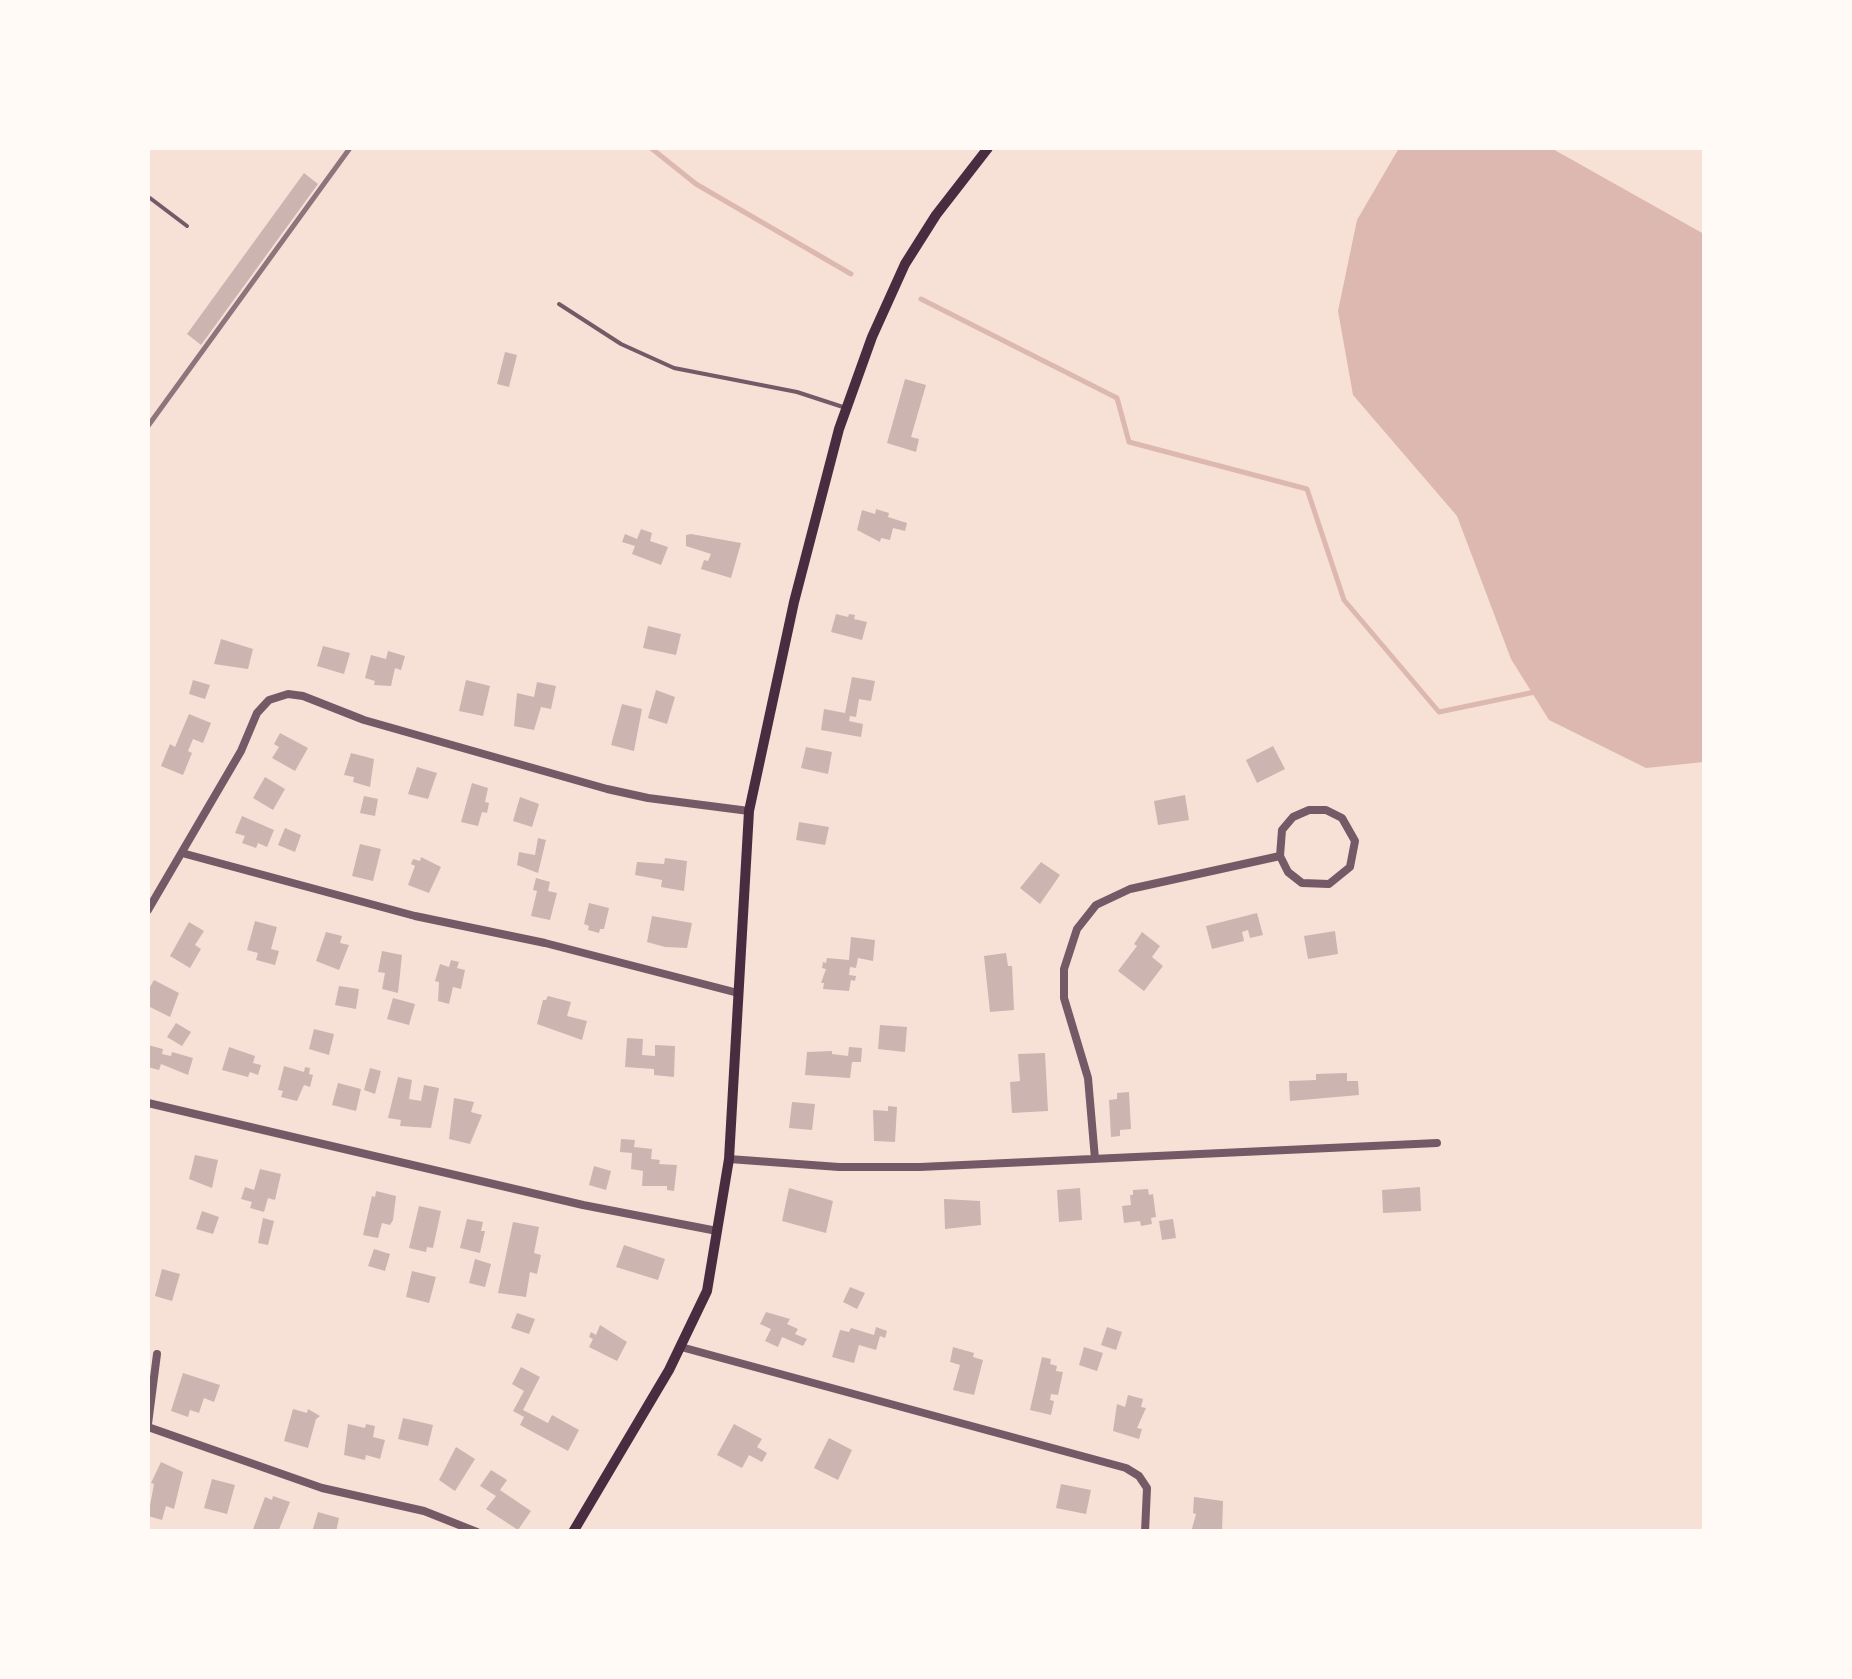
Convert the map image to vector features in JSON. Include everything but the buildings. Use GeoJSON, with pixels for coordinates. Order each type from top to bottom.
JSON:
{"type":"FeatureCollection","features":[{"type":"Feature","properties":{"kind":"main road"},"geometry":{"type":"LineString","coordinates":[[573,1532],[681,1347],[707,1291],[729,1160],[749,811],[794,602],[846,408],[904,264],[936,214],[988,148]]}},
{"type":"Feature","properties":{"kind":"street"},"geometry":{"type":"LineString","coordinates":[[148,910],[240,750],[257,713],[269,700],[288,694],[567,779],[648,798],[749,811]]}},
{"type":"Feature","properties":{"kind":"street"},"geometry":{"type":"LineString","coordinates":[[1309,810],[1326,810],[1342,818],[1355,841],[1350,867],[1329,884],[1302,883],[1288,872],[1280,856],[1282,830],[1293,817],[1309,810]]}},
{"type":"Feature","properties":{"kind":"street"},"geometry":{"type":"LineString","coordinates":[[182,853],[415,916],[545,943],[738,993]]}},
{"type":"Feature","properties":{"kind":"street"},"geometry":{"type":"LineString","coordinates":[[1095,1160],[1088,1078],[1064,998],[1064,969],[1077,929],[1096,905],[1130,889],[1280,856]]}},
{"type":"Feature","properties":{"kind":"street"},"geometry":{"type":"LineString","coordinates":[[148,1103],[583,1206],[717,1230]]}},
{"type":"Feature","properties":{"kind":"street"},"geometry":{"type":"LineString","coordinates":[[729,1160],[880,1168],[1436,1143]]}},
{"type":"Feature","properties":{"kind":"street"},"geometry":{"type":"LineString","coordinates":[[681,1347],[1126,1468],[1142,1480],[1149,1498],[1145,1532]]}},
{"type":"Feature","properties":{"kind":"street"},"geometry":{"type":"LineString","coordinates":[[157,1354],[148,1426],[322,1488],[424,1511],[477,1532]]}},
{"type":"Feature","properties":{"kind":"lane"},"geometry":{"type":"LineString","coordinates":[[150,198],[187,226]]}},
{"type":"Feature","properties":{"kind":"lane"},"geometry":{"type":"LineString","coordinates":[[559,304],[621,344],[674,368],[797,392],[846,408]]}},
{"type":"Feature","properties":{"kind":"shaded area"},"geometry":{"type":"Polygon","coordinates":[[[1399,148],[1551,148],[1704,234],[1704,762],[1646,768],[1549,720],[1511,659],[1457,516],[1353,395],[1338,311],[1357,220],[1399,148]]]}},
{"type":"Feature","properties":{"kind":"waterway"},"geometry":{"type":"LineString","coordinates":[[651,148],[696,184],[851,274]]}},
{"type":"Feature","properties":{"kind":"waterway"},"geometry":{"type":"LineString","coordinates":[[921,299],[1117,398],[1129,442],[1307,489],[1344,600],[1439,712],[1535,692]]}},
{"type":"Feature","properties":{"kind":"railway"},"geometry":{"type":"LineString","coordinates":[[148,426],[350,148]]}}]}
